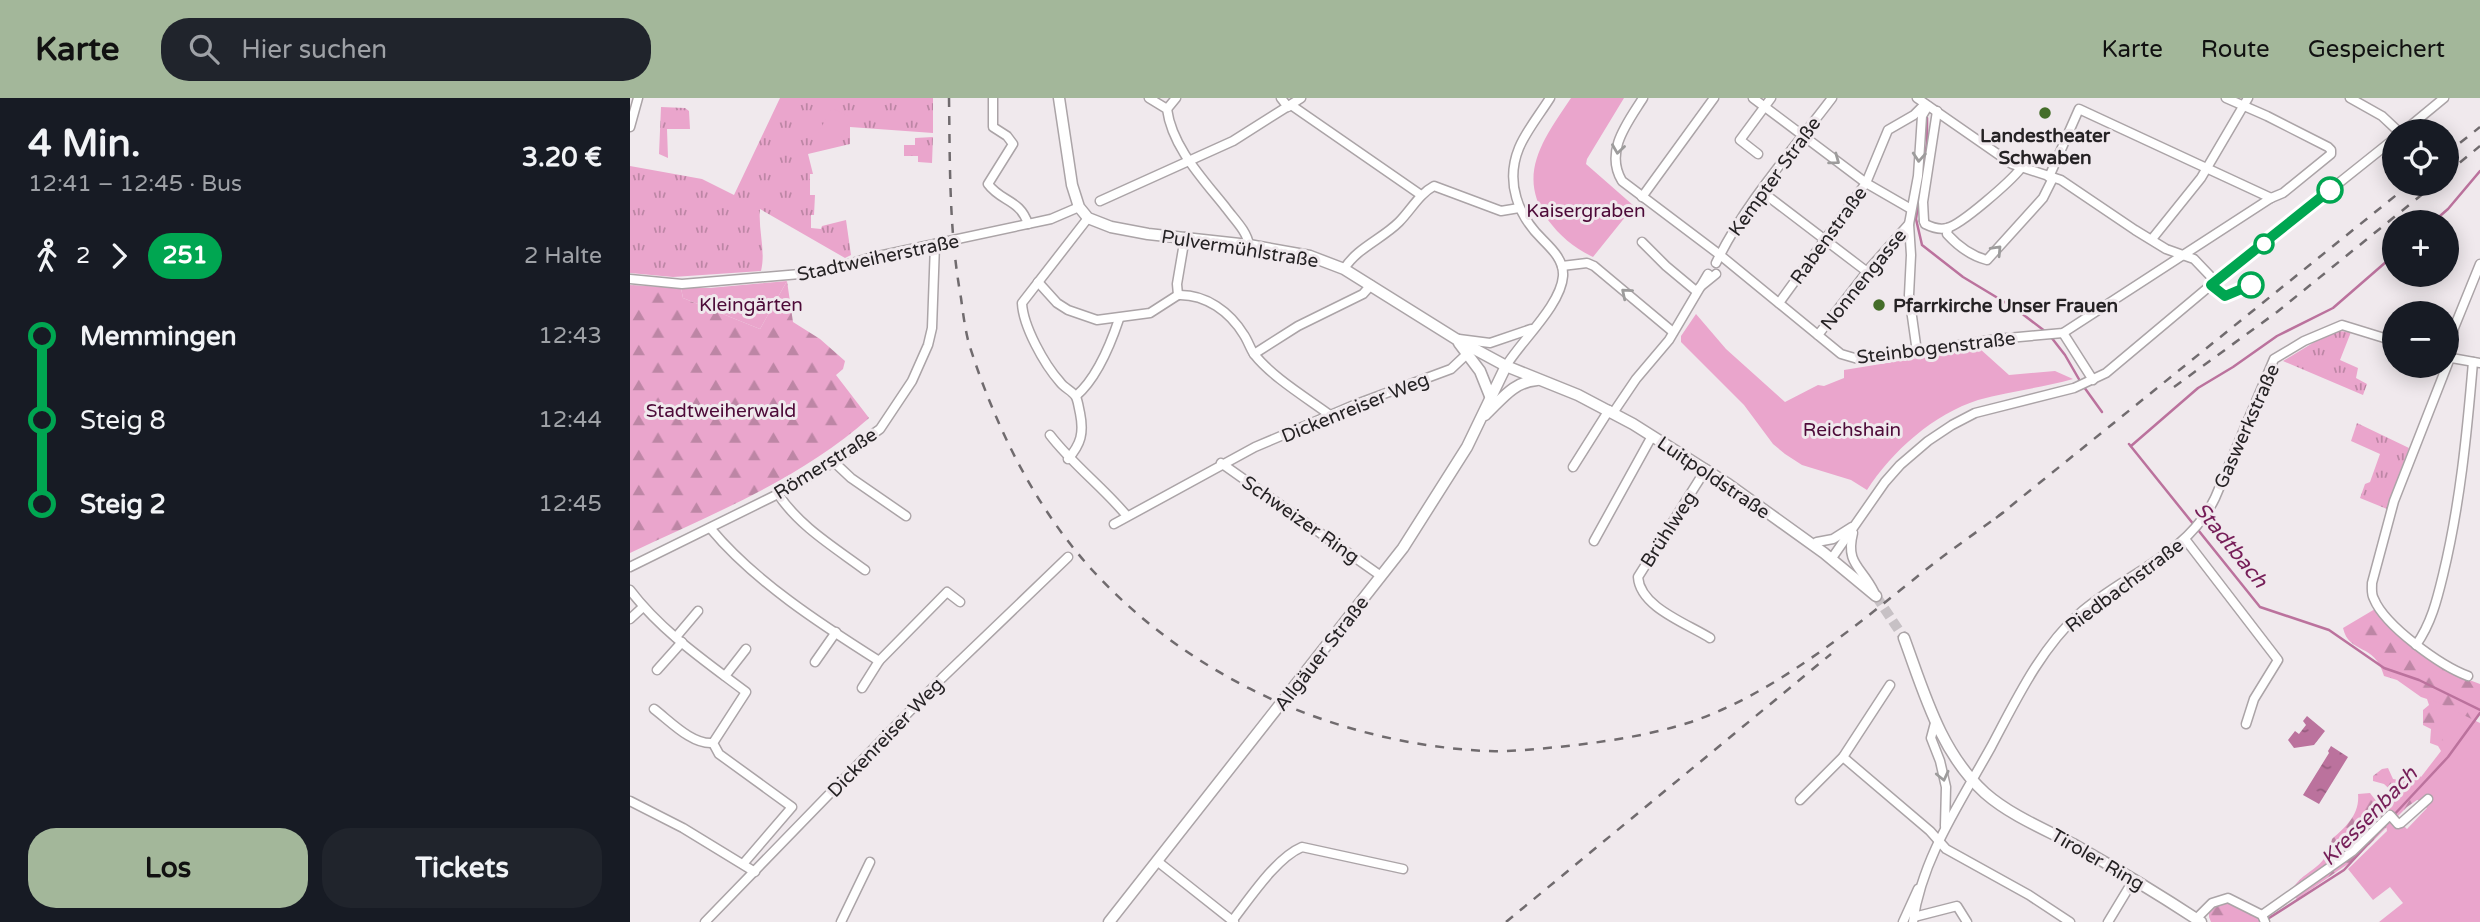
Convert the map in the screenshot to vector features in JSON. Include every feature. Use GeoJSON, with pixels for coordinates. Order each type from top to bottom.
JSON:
{"type":"FeatureCollection","features":[{"type":"Feature","properties":{"kind":"main road"},"geometry":{"type":"LineString","coordinates":[[1059,98],[1072,185],[1079,207],[1088,218]]}},
{"type":"Feature","properties":{"kind":"main road","name":"Pulvermühlstraße"},"geometry":{"type":"LineString","coordinates":[[1088,218],[1111,227],[1310,256],[1345,269],[1457,339],[1506,366]]}},
{"type":"Feature","properties":{"kind":"main road"},"geometry":{"type":"LineString","coordinates":[[1457,339],[1480,371],[1490,396]]}},
{"type":"Feature","properties":{"kind":"main road","name":"Luitpoldstraße"},"geometry":{"type":"LineString","coordinates":[[1506,366],[1570,391],[1653,436],[1832,558],[1876,596]]}},
{"type":"Feature","properties":{"kind":"main road","name":"Allgäuer Straße"},"geometry":{"type":"LineString","coordinates":[[1109,922],[1403,548],[1449,477],[1482,418],[1506,366]]}},
{"type":"Feature","properties":{"kind":"main road"},"geometry":{"type":"LineString","coordinates":[[1482,418],[1516,386],[1538,380]]}},
{"type":"Feature","properties":{"kind":"main road"},"geometry":{"type":"LineString","coordinates":[[1803,538],[1817,542]]}},
{"type":"Feature","properties":{"kind":"main road"},"geometry":{"type":"LineString","coordinates":[[1904,638],[1935,723]]}},
{"type":"Feature","properties":{"kind":"main road","name":"Tiroler Ring"},"geometry":{"type":"LineString","coordinates":[[1935,723],[1972,778],[1993,799],[2134,879],[2199,920]]}},
{"type":"Feature","properties":{"kind":"street"},"geometry":{"type":"LineString","coordinates":[[630,127],[638,98]]}},
{"type":"Feature","properties":{"kind":"street"},"geometry":{"type":"LineString","coordinates":[[993,98],[993,127],[1007,136],[1013,144],[988,184],[1024,212],[1028,224]]}},
{"type":"Feature","properties":{"kind":"street"},"geometry":{"type":"LineString","coordinates":[[1149,98],[1167,109],[1172,127],[1190,162],[1240,227],[1248,239],[1248,245]]}},
{"type":"Feature","properties":{"kind":"street"},"geometry":{"type":"LineString","coordinates":[[1167,109],[1175,98]]}},
{"type":"Feature","properties":{"kind":"street"},"geometry":{"type":"LineString","coordinates":[[1281,98],[1421,195]]}},
{"type":"Feature","properties":{"kind":"street"},"geometry":{"type":"LineString","coordinates":[[1100,201],[1190,162],[1255,128],[1301,98]]}},
{"type":"Feature","properties":{"kind":"street"},"geometry":{"type":"LineString","coordinates":[[1506,366],[1560,290],[1563,279],[1562,266],[1553,249],[1529,225],[1519,208],[1514,180],[1518,150],[1550,98]]}},
{"type":"Feature","properties":{"kind":"street","name":"Steinbogenstraße"},"geometry":{"type":"LineString","coordinates":[[1643,98],[1620,134],[1616,165],[1622,181],[1715,267],[1779,303],[1841,354],[1852,358],[2059,333],[2271,198],[2283,193],[2331,154],[2328,147],[2246,102]]}},
{"type":"Feature","properties":{"kind":"street"},"geometry":{"type":"LineString","coordinates":[[1642,197],[1714,98]]}},
{"type":"Feature","properties":{"kind":"street"},"geometry":{"type":"LineString","coordinates":[[1752,98],[1914,218],[1933,228],[1948,228],[1998,190],[2021,168]]}},
{"type":"Feature","properties":{"kind":"street"},"geometry":{"type":"LineString","coordinates":[[1758,154],[1740,140],[1771,98]]}},
{"type":"Feature","properties":{"kind":"street","name":"Kempter Straße"},"geometry":{"type":"LineString","coordinates":[[1573,467],[1611,411],[1654,360],[1697,290],[1715,267],[1726,242],[1832,98]]}},
{"type":"Feature","properties":{"kind":"street"},"geometry":{"type":"LineString","coordinates":[[1917,98],[2003,159],[2065,183],[2119,221],[2166,248],[2194,259],[2216,282]]}},
{"type":"Feature","properties":{"kind":"street"},"geometry":{"type":"LineString","coordinates":[[2152,239],[2188,196],[2246,102],[2226,98]]}},
{"type":"Feature","properties":{"kind":"street"},"geometry":{"type":"LineString","coordinates":[[2352,98],[2386,119]]}},
{"type":"Feature","properties":{"kind":"street"},"geometry":{"type":"LineString","coordinates":[[2414,119],[2433,101],[2444,98]]}},
{"type":"Feature","properties":{"kind":"street"},"geometry":{"type":"LineString","coordinates":[[1917,352],[1909,295],[1922,116],[1926,105]]}},
{"type":"Feature","properties":{"kind":"street","name":"Rabenstraße"},"geometry":{"type":"LineString","coordinates":[[1779,303],[1866,183],[1888,130],[1926,105]]}},
{"type":"Feature","properties":{"kind":"street"},"geometry":{"type":"LineString","coordinates":[[1948,228],[1948,234],[1954,241],[1975,256],[1987,260],[2043,198],[2080,109],[2271,198]]}},
{"type":"Feature","properties":{"kind":"street"},"geometry":{"type":"LineString","coordinates":[[1914,218],[1923,202],[1937,111]]}},
{"type":"Feature","properties":{"kind":"street"},"geometry":{"type":"LineString","coordinates":[[1832,558],[1879,490],[1900,465],[1927,441],[1952,425],[1986,409],[2077,387],[2116,366],[2382,149]]}},
{"type":"Feature","properties":{"kind":"street"},"geometry":{"type":"LineString","coordinates":[[1345,269],[1357,253],[1400,221],[1430,187],[1437,186],[1501,211],[1519,208]]}},
{"type":"Feature","properties":{"kind":"street"},"geometry":{"type":"LineString","coordinates":[[1761,191],[1867,271]]}},
{"type":"Feature","properties":{"kind":"street","name":"Stadtweiherstraße"},"geometry":{"type":"LineString","coordinates":[[630,279],[682,285],[829,270],[1062,216],[1079,207]]}},
{"type":"Feature","properties":{"kind":"street"},"geometry":{"type":"LineString","coordinates":[[1068,459],[1082,438],[1076,396],[1061,384],[1051,370],[1027,324],[1023,303],[1088,218]]}},
{"type":"Feature","properties":{"kind":"street","name":"Nonnengasse"},"geometry":{"type":"LineString","coordinates":[[1818,335],[1867,271],[1914,218]]}},
{"type":"Feature","properties":{"kind":"street"},"geometry":{"type":"LineString","coordinates":[[1178,295],[1177,284],[1185,237]]}},
{"type":"Feature","properties":{"kind":"street"},"geometry":{"type":"LineString","coordinates":[[1642,242],[1666,267],[1697,290]]}},
{"type":"Feature","properties":{"kind":"street","name":"Römerstraße"},"geometry":{"type":"LineString","coordinates":[[630,567],[712,529],[778,494],[834,462],[880,429],[921,363],[932,328],[935,244]]}},
{"type":"Feature","properties":{"kind":"street"},"geometry":{"type":"LineString","coordinates":[[1562,266],[1587,263],[1594,266],[1673,331]]}},
{"type":"Feature","properties":{"kind":"street"},"geometry":{"type":"LineString","coordinates":[[2459,316],[2480,264]]}},
{"type":"Feature","properties":{"kind":"street"},"geometry":{"type":"LineString","coordinates":[[1038,282],[1057,303],[1083,317],[1097,320],[1150,313],[1178,295],[1213,303],[1226,311],[1254,354],[1330,415]]}},
{"type":"Feature","properties":{"kind":"street"},"geometry":{"type":"LineString","coordinates":[[1254,354],[1297,326],[1363,294],[1371,285]]}},
{"type":"Feature","properties":{"kind":"street"},"geometry":{"type":"LineString","coordinates":[[1076,396],[1089,385],[1096,373],[1119,319]]}},
{"type":"Feature","properties":{"kind":"street","name":"Gaswerkstraße"},"geometry":{"type":"LineString","coordinates":[[2188,536],[2215,498],[2264,378],[2278,355],[2330,328],[2342,325],[2382,337]]}},
{"type":"Feature","properties":{"kind":"street"},"geometry":{"type":"LineString","coordinates":[[1457,339],[1490,343],[1534,328]]}},
{"type":"Feature","properties":{"kind":"street"},"geometry":{"type":"LineString","coordinates":[[2059,333],[2090,382]]}},
{"type":"Feature","properties":{"kind":"street","name":"Dickenreiser Weg"},"geometry":{"type":"LineString","coordinates":[[1114,524],[1221,463],[1330,415],[1451,369],[1468,353]]}},
{"type":"Feature","properties":{"kind":"street"},"geometry":{"type":"LineString","coordinates":[[2416,645],[2431,616],[2448,556],[2477,362],[2459,360]]}},
{"type":"Feature","properties":{"kind":"street"},"geometry":{"type":"LineString","coordinates":[[2441,378],[2386,524],[2372,593],[2376,604],[2416,645],[2436,661],[2468,676]]}},
{"type":"Feature","properties":{"kind":"street"},"geometry":{"type":"LineString","coordinates":[[1050,435],[1068,459],[1127,516]]}},
{"type":"Feature","properties":{"kind":"street"},"geometry":{"type":"LineString","coordinates":[[1594,541],[1653,436]]}},
{"type":"Feature","properties":{"kind":"street"},"geometry":{"type":"LineString","coordinates":[[834,462],[851,478],[906,516]]}},
{"type":"Feature","properties":{"kind":"street","name":"Schweizer Ring"},"geometry":{"type":"LineString","coordinates":[[1221,463],[1381,576]]}},
{"type":"Feature","properties":{"kind":"street","name":"Brühlweg"},"geometry":{"type":"LineString","coordinates":[[1706,470],[1638,577],[1639,586],[1650,603],[1710,638]]}},
{"type":"Feature","properties":{"kind":"street"},"geometry":{"type":"LineString","coordinates":[[778,494],[788,509],[805,525],[865,570]]}},
{"type":"Feature","properties":{"kind":"street"},"geometry":{"type":"LineString","coordinates":[[1817,542],[1833,539],[1854,526]]}},
{"type":"Feature","properties":{"kind":"street"},"geometry":{"type":"LineString","coordinates":[[1854,526],[1849,546],[1851,555],[1876,596]]}},
{"type":"Feature","properties":{"kind":"street"},"geometry":{"type":"LineString","coordinates":[[712,529],[730,550],[767,581],[879,661]]}},
{"type":"Feature","properties":{"kind":"street"},"geometry":{"type":"LineString","coordinates":[[2188,536],[2278,660],[2254,699],[2246,723]]}},
{"type":"Feature","properties":{"kind":"street","name":"Riedbachstraße"},"geometry":{"type":"LineString","coordinates":[[1944,830],[2035,671],[2065,628],[2090,606],[2167,554],[2188,536]]}},
{"type":"Feature","properties":{"kind":"street","name":"Dickenreiser Weg"},"geometry":{"type":"LineString","coordinates":[[705,922],[942,678],[1068,557]]}},
{"type":"Feature","properties":{"kind":"street"},"geometry":{"type":"LineString","coordinates":[[630,590],[643,607],[679,640],[746,692],[713,743]]}},
{"type":"Feature","properties":{"kind":"street"},"geometry":{"type":"LineString","coordinates":[[862,688],[879,661],[947,592],[960,603]]}},
{"type":"Feature","properties":{"kind":"street"},"geometry":{"type":"LineString","coordinates":[[630,619],[643,607]]}},
{"type":"Feature","properties":{"kind":"street"},"geometry":{"type":"LineString","coordinates":[[657,670],[698,611]]}},
{"type":"Feature","properties":{"kind":"street"},"geometry":{"type":"LineString","coordinates":[[814,662],[836,632]]}},
{"type":"Feature","properties":{"kind":"street"},"geometry":{"type":"LineString","coordinates":[[725,676],[746,649]]}},
{"type":"Feature","properties":{"kind":"street"},"geometry":{"type":"LineString","coordinates":[[1800,800],[1843,757],[1891,685]]}},
{"type":"Feature","properties":{"kind":"street"},"geometry":{"type":"LineString","coordinates":[[654,709],[693,738],[704,744],[713,743]]}},
{"type":"Feature","properties":{"kind":"street"},"geometry":{"type":"LineString","coordinates":[[1914,919],[1923,881],[1944,830],[1946,787],[1931,738],[1935,723]]}},
{"type":"Feature","properties":{"kind":"street"},"geometry":{"type":"LineString","coordinates":[[713,743],[719,754],[792,807],[743,864]]}},
{"type":"Feature","properties":{"kind":"street"},"geometry":{"type":"LineString","coordinates":[[1843,757],[1930,831],[1946,849],[2029,895],[2070,922]]}},
{"type":"Feature","properties":{"kind":"street"},"geometry":{"type":"LineString","coordinates":[[2199,920],[2212,903],[2228,898],[2264,919],[2393,818],[2398,824],[2404,822],[2428,799]]}},
{"type":"Feature","properties":{"kind":"street"},"geometry":{"type":"LineString","coordinates":[[631,804],[683,828],[755,872]]}},
{"type":"Feature","properties":{"kind":"street"},"geometry":{"type":"LineString","coordinates":[[1157,861],[1233,921],[1281,862],[1292,852],[1302,848],[1403,869]]}},
{"type":"Feature","properties":{"kind":"street"},"geometry":{"type":"LineString","coordinates":[[841,922],[870,862]]}},
{"type":"Feature","properties":{"kind":"street"},"geometry":{"type":"LineString","coordinates":[[2108,922],[2134,879]]}},
{"type":"Feature","properties":{"kind":"street"},"geometry":{"type":"LineString","coordinates":[[1903,922],[1913,896],[1923,881]]}},
{"type":"Feature","properties":{"kind":"street"},"geometry":{"type":"LineString","coordinates":[[1914,919],[1957,906],[1967,922]]}},
{"type":"Feature","properties":{"kind":"green space"},"geometry":{"type":"Polygon","coordinates":[[[780,98],[933,98],[933,133],[850,127],[850,144],[808,154],[813,174],[810,174],[810,195],[815,195],[811,228],[821,229],[822,226],[846,220],[851,255],[845,258],[760,209],[763,256],[761,271],[673,277],[630,273],[630,166],[702,179],[734,195],[780,98]]]}},
{"type":"Feature","properties":{"kind":"green space","name":"Kaisergraben"},"geometry":{"type":"Polygon","coordinates":[[[1571,98],[1624,98],[1586,164],[1634,206],[1593,257],[1574,246],[1553,226],[1538,203],[1534,187],[1537,157],[1571,98]]]}},
{"type":"Feature","properties":{"kind":"green space"},"geometry":{"type":"Polygon","coordinates":[[[661,107],[685,108],[689,111],[690,129],[667,129],[668,158],[659,154],[661,107]]]}},
{"type":"Feature","properties":{"kind":"green space"},"geometry":{"type":"Polygon","coordinates":[[[832,108],[851,118],[837,145],[817,135],[832,108]]]}},
{"type":"Feature","properties":{"kind":"green space"},"geometry":{"type":"Polygon","coordinates":[[[933,137],[932,163],[918,162],[918,156],[904,156],[904,145],[915,145],[915,138],[933,137]]]}},
{"type":"Feature","properties":{"kind":"green space","name":"Stadtweiherwald"},"geometry":{"type":"Polygon","coordinates":[[[787,281],[793,322],[820,339],[845,361],[843,369],[836,375],[869,418],[843,440],[755,494],[630,553],[630,285],[681,288],[683,298],[760,329],[787,281]]]}},
{"type":"Feature","properties":{"kind":"green space","name":"Kleingärten"},"geometry":{"type":"Polygon","coordinates":[[[787,281],[760,329],[683,298],[681,288],[710,288],[787,281]]]}},
{"type":"Feature","properties":{"kind":"green space","name":"Reichshain"},"geometry":{"type":"Polygon","coordinates":[[[1696,314],[1726,349],[1785,402],[1818,385],[1824,386],[1844,378],[1844,370],[1979,348],[2009,375],[2055,371],[2073,379],[1978,400],[1946,414],[1902,448],[1867,490],[1851,480],[1802,465],[1773,444],[1744,405],[1681,342],[1681,336],[1696,314]]]}},
{"type":"Feature","properties":{"kind":"green space"},"geometry":{"type":"Polygon","coordinates":[[[2339,331],[2351,332],[2340,360],[2358,368],[2356,378],[2367,384],[2363,395],[2283,361],[2326,335],[2339,331]]]}},
{"type":"Feature","properties":{"kind":"green space"},"geometry":{"type":"Polygon","coordinates":[[[2357,423],[2409,448],[2387,509],[2360,498],[2365,484],[2370,482],[2380,454],[2351,441],[2357,423]]]}},
{"type":"Feature","properties":{"kind":"green space"},"geometry":{"type":"Polygon","coordinates":[[[2375,609],[2398,634],[2422,654],[2448,670],[2480,684],[2480,713],[2417,800],[2355,859],[2297,899],[2290,894],[2300,879],[2324,858],[2332,839],[2347,825],[2357,808],[2358,794],[2370,793],[2384,811],[2398,797],[2384,784],[2373,781],[2373,776],[2388,768],[2393,779],[2404,781],[2409,773],[2416,773],[2421,777],[2441,751],[2438,746],[2430,743],[2431,729],[2423,725],[2423,710],[2429,705],[2427,699],[2397,680],[2384,676],[2375,658],[2346,636],[2343,628],[2375,609]]]}},
{"type":"Feature","properties":{"kind":"green space"},"geometry":{"type":"Polygon","coordinates":[[[2430,699],[2480,723],[2480,922],[2379,922],[2403,903],[2390,887],[2373,900],[2348,869],[2387,831],[2386,825],[2396,818],[2407,829],[2427,808],[2414,797],[2426,779],[2450,753],[2435,726],[2430,699]]]}},
{"type":"Feature","properties":{"kind":"green space"},"geometry":{"type":"Polygon","coordinates":[[[2229,901],[2263,922],[2211,922],[2209,910],[2229,901]]]}},
{"type":"Feature","properties":{"kind":"water"},"geometry":{"type":"Polygon","coordinates":[[[2307,716],[2325,731],[2314,745],[2294,748],[2288,740],[2295,731],[2299,734],[2306,725],[2303,721],[2307,716]]]}},
{"type":"Feature","properties":{"kind":"water"},"geometry":{"type":"Polygon","coordinates":[[[2331,746],[2348,757],[2319,804],[2303,795],[2331,746]]]}},
{"type":"Feature","properties":{"kind":"waterway","name":"Stadtbach"},"geometry":{"type":"LineString","coordinates":[[1927,118],[1927,143],[1916,219],[1922,245],[1963,277],[2016,309],[2046,332]]}},
{"type":"Feature","properties":{"kind":"waterway"},"geometry":{"type":"LineString","coordinates":[[2447,210],[2480,171]]}},
{"type":"Feature","properties":{"kind":"waterway"},"geometry":{"type":"LineString","coordinates":[[2131,446],[2198,388],[2277,336],[2333,308],[2382,265]]}},
{"type":"Feature","properties":{"kind":"waterway","name":"Stadtbach"},"geometry":{"type":"LineString","coordinates":[[2051,337],[2080,381]]}},
{"type":"Feature","properties":{"kind":"waterway","name":"Stadtbach"},"geometry":{"type":"LineString","coordinates":[[2084,387],[2102,412]]}},
{"type":"Feature","properties":{"kind":"waterway","name":"Stadtbach"},"geometry":{"type":"LineString","coordinates":[[2129,444],[2260,607],[2329,630],[2384,668],[2419,680],[2480,710]]}},
{"type":"Feature","properties":{"kind":"waterway","name":"Kressenbach"},"geometry":{"type":"LineString","coordinates":[[2392,817],[2448,757],[2480,713]]}},
{"type":"Feature","properties":{"kind":"waterway","name":"Kressenbach"},"geometry":{"type":"LineString","coordinates":[[2266,920],[2344,870],[2388,822]]}},
{"type":"Feature","properties":{"kind":"tunnel"},"geometry":{"type":"LineString","coordinates":[[1876,596],[1904,638]]}},
{"type":"Feature","properties":{"kind":"railway"},"geometry":{"type":"LineString","coordinates":[[949,98],[952,223],[964,321],[979,375],[991,405],[1035,493],[1053,521],[1094,572],[1134,611],[1177,645],[1223,674],[1272,699],[1323,720],[1376,735],[1485,751],[1606,741],[1691,722],[1753,694],[1813,657],[2004,512]]}},
{"type":"Feature","properties":{"kind":"railway"},"geometry":{"type":"LineString","coordinates":[[2459,144],[2480,127]]}},
{"type":"Feature","properties":{"kind":"railway"},"geometry":{"type":"LineString","coordinates":[[2459,163],[2480,146]]}},
{"type":"Feature","properties":{"kind":"railway"},"geometry":{"type":"LineString","coordinates":[[1996,518],[2395,196]]}},
{"type":"Feature","properties":{"kind":"railway"},"geometry":{"type":"LineString","coordinates":[[2174,387],[2277,312],[2420,196]]}},
{"type":"Feature","properties":{"kind":"railway"},"geometry":{"type":"LineString","coordinates":[[1506,922],[1831,654]]}},
{"type":"Feature","properties":{"kind":"bus line","name":"251"},"geometry":{"type":"LineString","coordinates":[[2251,285],[2225,296],[2211,285],[2330,190]]}},
{"type":"Feature","properties":{"kind":"place","name":"Landestheater Schwaben"},"geometry":{"type":"Point","coordinates":[2045,113]}},
{"type":"Feature","properties":{"kind":"place","name":"Pfarrkirche Unser Frauen"},"geometry":{"type":"Point","coordinates":[1879,305]}}]}
